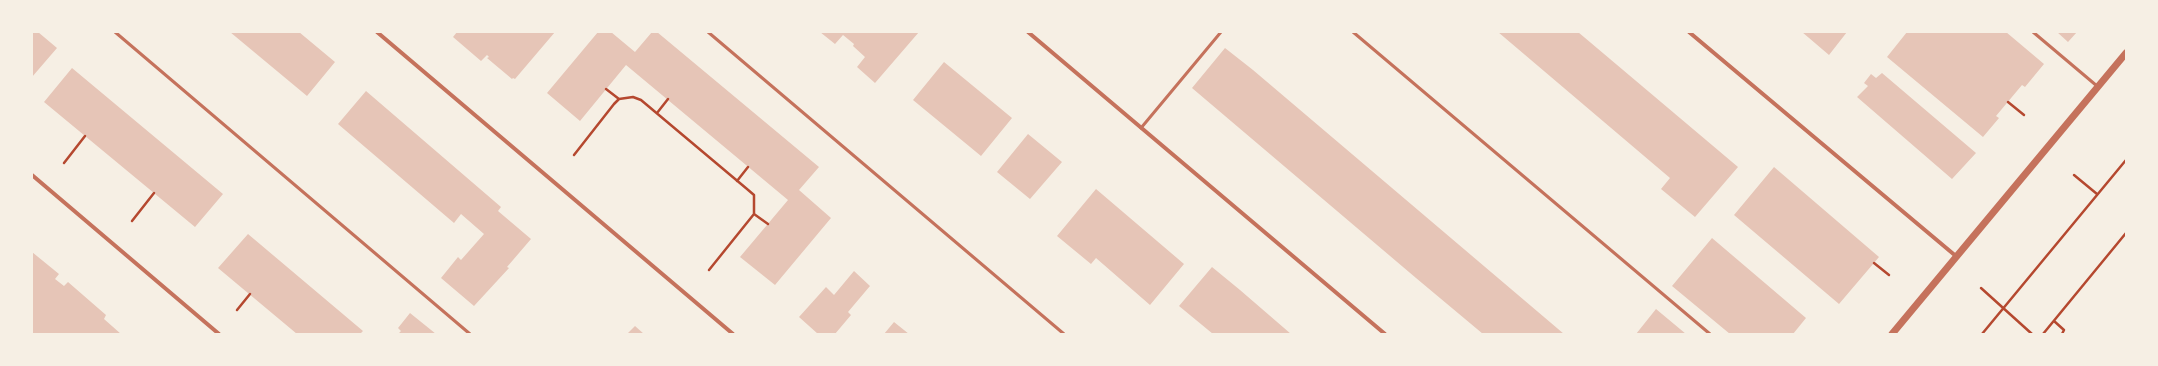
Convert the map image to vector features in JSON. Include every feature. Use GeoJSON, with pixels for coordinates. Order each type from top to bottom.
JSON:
{"type":"FeatureCollection","features":[{"type":"Feature","properties":{"kind":"street"},"geometry":{"type":"LineString","coordinates":[[377,32],[733,334]]}},
{"type":"Feature","properties":{"kind":"street"},"geometry":{"type":"LineString","coordinates":[[1028,32],[1385,334]]}},
{"type":"Feature","properties":{"kind":"street"},"geometry":{"type":"LineString","coordinates":[[1689,32],[1957,258]]}},
{"type":"Feature","properties":{"kind":"street"},"geometry":{"type":"LineString","coordinates":[[1892,334],[1957,258],[2097,86],[2126,53]]}},
{"type":"Feature","properties":{"kind":"street"},"geometry":{"type":"LineString","coordinates":[[32,175],[219,334]]}},
{"type":"Feature","properties":{"kind":"lane"},"geometry":{"type":"LineString","coordinates":[[115,32],[470,334]]}},
{"type":"Feature","properties":{"kind":"lane"},"geometry":{"type":"LineString","coordinates":[[708,32],[1064,334]]}},
{"type":"Feature","properties":{"kind":"lane"},"geometry":{"type":"LineString","coordinates":[[1141,128],[1221,32]]}},
{"type":"Feature","properties":{"kind":"lane"},"geometry":{"type":"LineString","coordinates":[[1353,32],[1710,334]]}},
{"type":"Feature","properties":{"kind":"lane"},"geometry":{"type":"LineString","coordinates":[[2033,32],[2097,86]]}},
{"type":"Feature","properties":{"kind":"path"},"geometry":{"type":"LineString","coordinates":[[606,89],[619,99]]}},
{"type":"Feature","properties":{"kind":"path"},"geometry":{"type":"LineString","coordinates":[[574,155],[619,99],[625,97],[637,99],[754,195],[754,214],[710,270]]}},
{"type":"Feature","properties":{"kind":"path"},"geometry":{"type":"LineString","coordinates":[[657,114],[668,99]]}},
{"type":"Feature","properties":{"kind":"path"},"geometry":{"type":"LineString","coordinates":[[2008,102],[2024,115]]}},
{"type":"Feature","properties":{"kind":"path"},"geometry":{"type":"LineString","coordinates":[[64,162],[85,136]]}},
{"type":"Feature","properties":{"kind":"path"},"geometry":{"type":"LineString","coordinates":[[1982,334],[2126,160]]}},
{"type":"Feature","properties":{"kind":"path"},"geometry":{"type":"LineString","coordinates":[[737,181],[748,167]]}},
{"type":"Feature","properties":{"kind":"path"},"geometry":{"type":"LineString","coordinates":[[2074,175],[2097,194]]}},
{"type":"Feature","properties":{"kind":"path"},"geometry":{"type":"LineString","coordinates":[[132,221],[154,193]]}},
{"type":"Feature","properties":{"kind":"path"},"geometry":{"type":"LineString","coordinates":[[754,214],[768,224]]}},
{"type":"Feature","properties":{"kind":"path"},"geometry":{"type":"LineString","coordinates":[[2043,334],[2126,233]]}},
{"type":"Feature","properties":{"kind":"path"},"geometry":{"type":"LineString","coordinates":[[1874,263],[1889,275]]}},
{"type":"Feature","properties":{"kind":"path"},"geometry":{"type":"LineString","coordinates":[[1981,288],[2002,309],[2032,334]]}},
{"type":"Feature","properties":{"kind":"path"},"geometry":{"type":"LineString","coordinates":[[237,310],[250,294]]}},
{"type":"Feature","properties":{"kind":"path"},"geometry":{"type":"LineString","coordinates":[[2054,321],[2064,330],[2062,334]]}},
{"type":"Feature","properties":{"kind":"building"},"geometry":{"type":"Polygon","coordinates":[[[32,32],[38,32],[57,48],[32,77],[32,32]]]}},
{"type":"Feature","properties":{"kind":"building"},"geometry":{"type":"Polygon","coordinates":[[[230,32],[299,32],[335,62],[307,96],[230,32]]]}},
{"type":"Feature","properties":{"kind":"building"},"geometry":{"type":"Polygon","coordinates":[[[457,32],[555,32],[515,79],[512,79],[487,58],[489,57],[487,55],[481,61],[453,37],[457,32]]]}},
{"type":"Feature","properties":{"kind":"building"},"geometry":{"type":"Polygon","coordinates":[[[598,32],[611,32],[635,52],[652,32],[657,32],[819,167],[799,190],[831,218],[775,285],[740,257],[788,200],[626,65],[580,121],[547,93],[598,32]]]}},
{"type":"Feature","properties":{"kind":"building"},"geometry":{"type":"Polygon","coordinates":[[[820,32],[919,32],[875,83],[857,67],[865,57],[853,46],[854,44],[843,35],[835,44],[820,32]]]}},
{"type":"Feature","properties":{"kind":"building"},"geometry":{"type":"Polygon","coordinates":[[[1498,32],[1578,32],[1738,167],[1695,217],[1661,189],[1670,178],[1498,32]]]}},
{"type":"Feature","properties":{"kind":"building"},"geometry":{"type":"Polygon","coordinates":[[[1802,32],[1847,32],[1829,55],[1802,32]]]}},
{"type":"Feature","properties":{"kind":"building"},"geometry":{"type":"Polygon","coordinates":[[[1907,32],[2006,32],[2044,64],[2025,87],[2022,85],[1996,116],[1999,118],[1983,137],[1887,57],[1907,32]]]}},
{"type":"Feature","properties":{"kind":"building"},"geometry":{"type":"Polygon","coordinates":[[[2057,32],[2077,32],[2068,42],[2057,32]]]}},
{"type":"Feature","properties":{"kind":"building"},"geometry":{"type":"Polygon","coordinates":[[[1225,48],[1253,70],[1564,334],[1483,334],[1416,278],[1192,88],[1225,48]]]}},
{"type":"Feature","properties":{"kind":"building"},"geometry":{"type":"Polygon","coordinates":[[[944,62],[1012,118],[981,156],[913,100],[944,62]]]}},
{"type":"Feature","properties":{"kind":"building"},"geometry":{"type":"Polygon","coordinates":[[[72,68],[223,194],[195,227],[44,102],[72,68]]]}},
{"type":"Feature","properties":{"kind":"building"},"geometry":{"type":"Polygon","coordinates":[[[1882,73],[1976,153],[1952,179],[1857,97],[1868,86],[1864,83],[1871,74],[1876,78],[1882,73]]]}},
{"type":"Feature","properties":{"kind":"building"},"geometry":{"type":"Polygon","coordinates":[[[366,91],[501,207],[498,211],[531,239],[507,267],[509,268],[474,306],[441,278],[458,257],[461,260],[484,234],[461,214],[454,223],[338,124],[366,91]]]}},
{"type":"Feature","properties":{"kind":"building"},"geometry":{"type":"Polygon","coordinates":[[[1028,134],[1062,162],[1030,199],[997,172],[1028,134]]]}},
{"type":"Feature","properties":{"kind":"building"},"geometry":{"type":"Polygon","coordinates":[[[1774,167],[1879,257],[1839,304],[1734,215],[1774,167]]]}},
{"type":"Feature","properties":{"kind":"building"},"geometry":{"type":"Polygon","coordinates":[[[1096,189],[1184,264],[1150,305],[1096,258],[1091,264],[1057,236],[1096,189]]]}},
{"type":"Feature","properties":{"kind":"building"},"geometry":{"type":"Polygon","coordinates":[[[248,234],[363,331],[360,334],[297,334],[218,268],[248,234]]]}},
{"type":"Feature","properties":{"kind":"building"},"geometry":{"type":"Polygon","coordinates":[[[1712,238],[1806,318],[1793,334],[1730,334],[1672,286],[1712,238]]]}},
{"type":"Feature","properties":{"kind":"building"},"geometry":{"type":"Polygon","coordinates":[[[32,252],[59,274],[55,279],[64,286],[68,282],[106,315],[104,319],[121,334],[32,334],[32,252]]]}},
{"type":"Feature","properties":{"kind":"building"},"geometry":{"type":"Polygon","coordinates":[[[1212,267],[1291,334],[1213,334],[1179,306],[1212,267]]]}},
{"type":"Feature","properties":{"kind":"building"},"geometry":{"type":"Polygon","coordinates":[[[854,271],[870,286],[848,312],[851,315],[835,334],[818,334],[799,317],[826,287],[834,295],[854,271]]]}},
{"type":"Feature","properties":{"kind":"building"},"geometry":{"type":"Polygon","coordinates":[[[1656,309],[1686,334],[1636,334],[1656,309]]]}},
{"type":"Feature","properties":{"kind":"building"},"geometry":{"type":"Polygon","coordinates":[[[410,313],[436,334],[398,334],[401,331],[398,328],[410,313]]]}},
{"type":"Feature","properties":{"kind":"building"},"geometry":{"type":"Polygon","coordinates":[[[894,322],[909,334],[884,334],[894,322]]]}},
{"type":"Feature","properties":{"kind":"building"},"geometry":{"type":"Polygon","coordinates":[[[635,326],[644,334],[627,334],[635,326]]]}}]}
